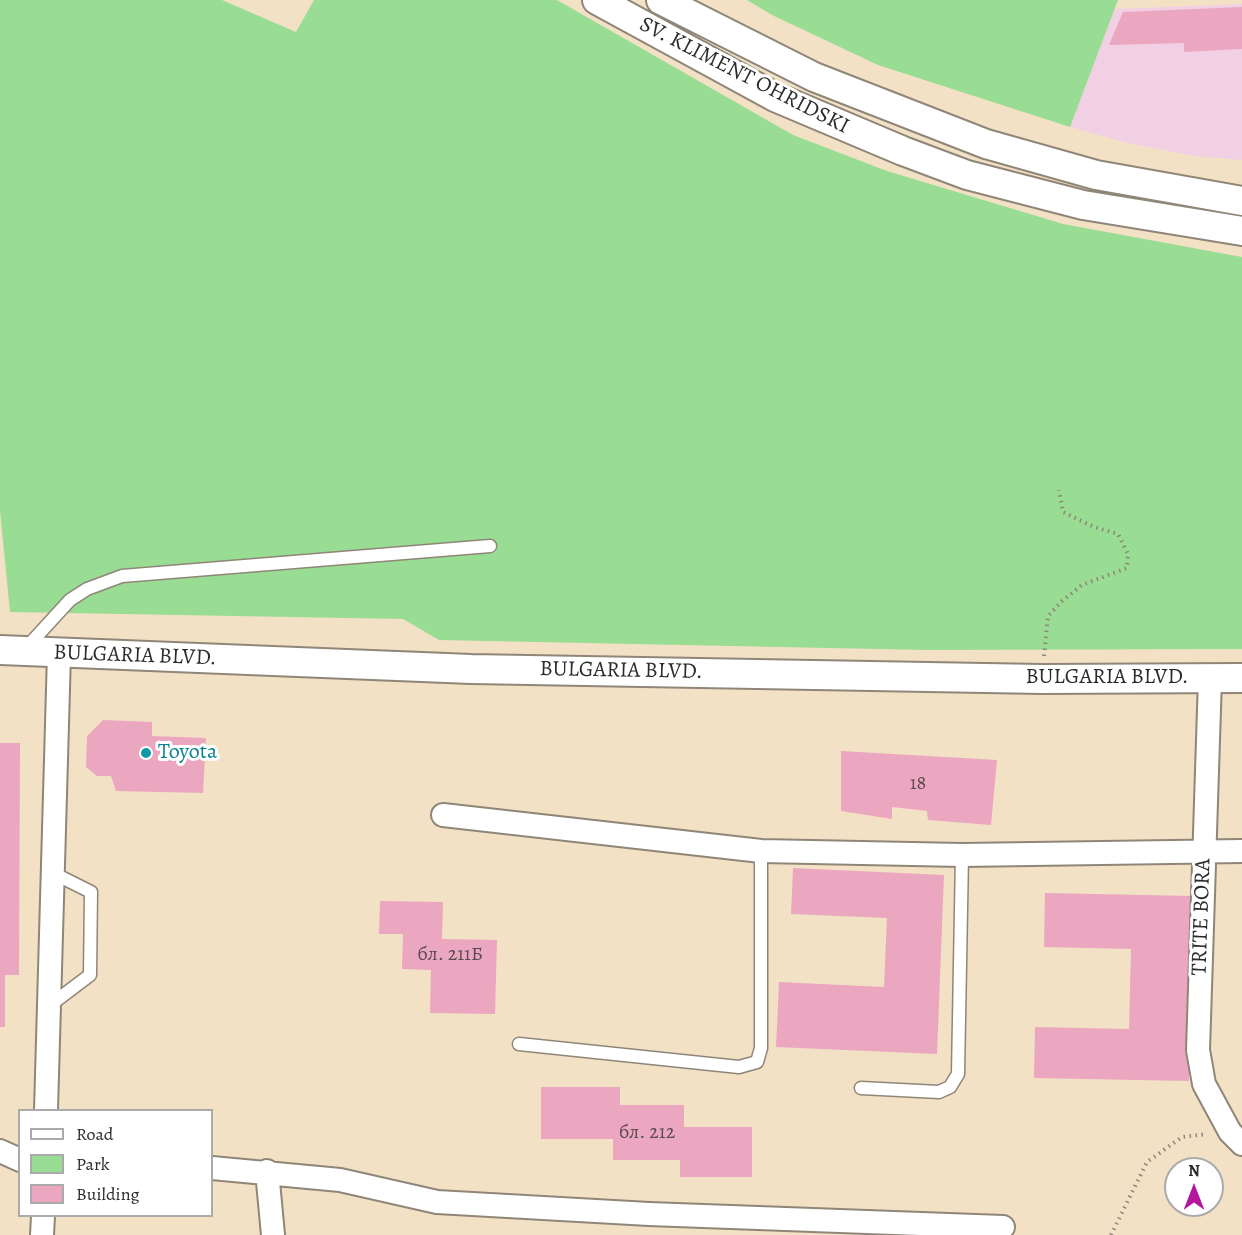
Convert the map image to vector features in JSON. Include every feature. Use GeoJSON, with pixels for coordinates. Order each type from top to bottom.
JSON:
{"type":"FeatureCollection","features":[{"type":"Feature","properties":{"kind":"street","name":"SV. KLIMENT OHRIDSKI"},"geometry":{"type":"LineString","coordinates":[[597,0],[775,97],[871,138],[967,175],[1083,205],[1242,231]]}},
{"type":"Feature","properties":{"kind":"street","name":"SV. KLIMENT OHRIDSKI"},"geometry":{"type":"LineString","coordinates":[[661,0],[814,77],[986,144],[1096,175],[1242,201]]}},
{"type":"Feature","properties":{"kind":"street","name":"BULGARIA BLVD."},"geometry":{"type":"LineString","coordinates":[[12,650],[59,654],[471,669],[819,673],[1042,679],[1242,678]]}},
{"type":"Feature","properties":{"kind":"street"},"geometry":{"type":"LineString","coordinates":[[46,1109],[59,654]]}},
{"type":"Feature","properties":{"kind":"street","name":"TRITE BORA"},"geometry":{"type":"LineString","coordinates":[[1210,678],[1198,1050],[1204,1084],[1236,1138]]}},
{"type":"Feature","properties":{"kind":"street"},"geometry":{"type":"LineString","coordinates":[[443,814],[761,851],[962,855],[1242,851]]}},
{"type":"Feature","properties":{"kind":"street"},"geometry":{"type":"LineString","coordinates":[[0,1151],[18,1159]]}},
{"type":"Feature","properties":{"kind":"street"},"geometry":{"type":"LineString","coordinates":[[213,1168],[340,1179],[437,1202],[649,1214],[1003,1227]]}},
{"type":"Feature","properties":{"kind":"street"},"geometry":{"type":"LineString","coordinates":[[267,1171],[273,1235]]}},
{"type":"Feature","properties":{"kind":"street"},"geometry":{"type":"LineString","coordinates":[[42,1235],[43,1217]]}},
{"type":"Feature","properties":{"kind":"lane"},"geometry":{"type":"LineString","coordinates":[[12,650],[70,600],[87,589],[122,576],[490,546]]}},
{"type":"Feature","properties":{"kind":"lane"},"geometry":{"type":"LineString","coordinates":[[519,1044],[740,1067],[757,1062],[761,1048],[761,851]]}},
{"type":"Feature","properties":{"kind":"lane"},"geometry":{"type":"LineString","coordinates":[[861,1088],[939,1092],[950,1087],[958,1074],[962,855]]}},
{"type":"Feature","properties":{"kind":"lane"},"geometry":{"type":"LineString","coordinates":[[49,1006],[90,975],[91,892],[53,873]]}},
{"type":"Feature","properties":{"kind":"path"},"geometry":{"type":"LineString","coordinates":[[1042,679],[1048,616],[1082,585],[1127,568],[1128,554],[1118,534],[1094,527],[1063,512],[1059,490]]}},
{"type":"Feature","properties":{"kind":"path"},"geometry":{"type":"LineString","coordinates":[[1111,1235],[1147,1162],[1182,1137],[1236,1138]]}},
{"type":"Feature","properties":{"kind":"shaded area"},"geometry":{"type":"Polygon","coordinates":[[[1242,4],[1242,160],[1194,156],[1127,143],[1070,127],[1114,9],[1242,4]]]}},
{"type":"Feature","properties":{"kind":"green space"},"geometry":{"type":"Polygon","coordinates":[[[0,0],[222,0],[296,32],[314,0],[557,0],[793,135],[887,171],[1063,224],[1242,257],[1242,649],[926,650],[439,640],[403,619],[10,612],[0,511],[0,0]]]}},
{"type":"Feature","properties":{"kind":"green space"},"geometry":{"type":"Polygon","coordinates":[[[747,0],[1118,0],[1070,127],[878,65],[772,15],[747,0]]]}},
{"type":"Feature","properties":{"kind":"building"},"geometry":{"type":"Polygon","coordinates":[[[1242,7],[1242,49],[1184,52],[1184,43],[1109,45],[1123,12],[1242,7]]]}},
{"type":"Feature","properties":{"kind":"building","name":"Toyota"},"geometry":{"type":"Polygon","coordinates":[[[103,720],[152,722],[152,736],[206,738],[203,793],[116,791],[111,776],[97,776],[86,767],[87,736],[103,720]]]}},
{"type":"Feature","properties":{"kind":"building"},"geometry":{"type":"Polygon","coordinates":[[[0,743],[20,743],[19,975],[5,975],[5,1027],[0,1027],[0,743]]]}},
{"type":"Feature","properties":{"kind":"building"},"geometry":{"type":"Polygon","coordinates":[[[841,751],[997,760],[991,825],[928,820],[927,811],[892,807],[892,819],[841,811],[841,751]]]}},
{"type":"Feature","properties":{"kind":"building"},"geometry":{"type":"Polygon","coordinates":[[[793,868],[944,875],[937,1054],[776,1047],[779,982],[884,987],[887,918],[791,914],[793,868]]]}},
{"type":"Feature","properties":{"kind":"building"},"geometry":{"type":"Polygon","coordinates":[[[1045,893],[1193,896],[1189,1081],[1034,1078],[1035,1027],[1129,1029],[1131,949],[1044,947],[1045,893]]]}},
{"type":"Feature","properties":{"kind":"building"},"geometry":{"type":"Polygon","coordinates":[[[380,901],[443,902],[442,939],[497,940],[495,1014],[430,1013],[431,970],[402,969],[403,934],[379,934],[380,901]]]}},
{"type":"Feature","properties":{"kind":"building"},"geometry":{"type":"Polygon","coordinates":[[[541,1087],[620,1087],[620,1105],[684,1105],[684,1127],[752,1127],[752,1177],[680,1177],[680,1160],[613,1160],[613,1139],[541,1139],[541,1087]]]}},
{"type":"Feature","properties":{"kind":"place","name":"Toyota"},"geometry":{"type":"Point","coordinates":[146,753]}}]}
